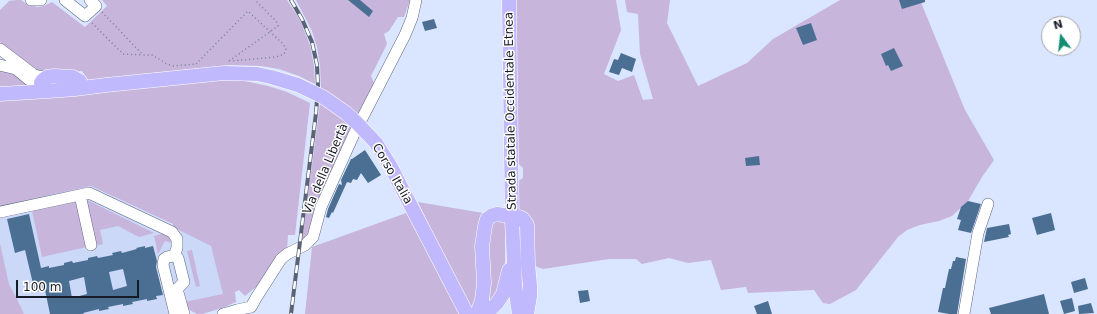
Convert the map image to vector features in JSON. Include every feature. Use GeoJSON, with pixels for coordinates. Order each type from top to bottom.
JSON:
{"type":"FeatureCollection","features":[{"type":"Feature","properties":{"kind":"main road","name":"Strada statale Occidentale Etnea"},"geometry":{"type":"LineString","coordinates":[[509,0],[511,218]]}},
{"type":"Feature","properties":{"kind":"main road","name":"Corso Italia"},"geometry":{"type":"LineString","coordinates":[[4,94],[43,85],[106,85],[224,73],[257,74],[278,78],[298,85],[323,97],[346,113],[376,144],[384,155],[397,179],[467,314]]}},
{"type":"Feature","properties":{"kind":"main road"},"geometry":{"type":"LineString","coordinates":[[477,314],[482,300],[484,284],[482,246],[485,226],[487,219],[497,214],[511,218],[523,219],[527,225],[530,296],[526,314]]}},
{"type":"Feature","properties":{"kind":"main road"},"geometry":{"type":"LineString","coordinates":[[511,218],[509,270],[514,314]]}},
{"type":"Feature","properties":{"kind":"main road"},"geometry":{"type":"LineString","coordinates":[[511,218],[515,285],[519,314]]}},
{"type":"Feature","properties":{"kind":"main road"},"geometry":{"type":"LineString","coordinates":[[482,314],[490,310],[503,294],[509,270]]}},
{"type":"Feature","properties":{"kind":"street"},"geometry":{"type":"LineString","coordinates":[[31,0],[41,0]]}},
{"type":"Feature","properties":{"kind":"street"},"geometry":{"type":"LineString","coordinates":[[65,0],[85,16],[93,3]]}},
{"type":"Feature","properties":{"kind":"street","name":"Via della Libertà"},"geometry":{"type":"LineString","coordinates":[[223,314],[237,310],[249,312],[278,262],[284,256],[308,242],[313,237],[321,207],[354,134],[405,35],[412,18],[416,0]]}},
{"type":"Feature","properties":{"kind":"street"},"geometry":{"type":"LineString","coordinates":[[0,49],[33,74],[38,76],[43,85]]}},
{"type":"Feature","properties":{"kind":"street"},"geometry":{"type":"LineString","coordinates":[[0,65],[16,69],[43,85]]}},
{"type":"Feature","properties":{"kind":"street"},"geometry":{"type":"LineString","coordinates":[[0,212],[89,193],[172,232],[177,239],[177,248],[174,256]]}},
{"type":"Feature","properties":{"kind":"street"},"geometry":{"type":"LineString","coordinates":[[80,195],[91,245]]}},
{"type":"Feature","properties":{"kind":"street"},"geometry":{"type":"LineString","coordinates":[[964,314],[978,233],[988,204]]}},
{"type":"Feature","properties":{"kind":"street"},"geometry":{"type":"LineString","coordinates":[[176,314],[163,265],[164,259],[174,256],[178,258],[184,282],[177,289],[184,314]]}},
{"type":"Feature","properties":{"kind":"path"},"geometry":{"type":"LineString","coordinates":[[230,61],[278,26],[276,21],[254,0]]}},
{"type":"Feature","properties":{"kind":"path"},"geometry":{"type":"LineString","coordinates":[[93,3],[143,54]]}},
{"type":"Feature","properties":{"kind":"path"},"geometry":{"type":"LineString","coordinates":[[196,64],[248,11],[283,44],[286,49],[284,54],[276,57],[223,62]]}},
{"type":"Feature","properties":{"kind":"path"},"geometry":{"type":"LineString","coordinates":[[85,16],[123,54],[152,55],[173,66],[203,63]]}},
{"type":"Feature","properties":{"kind":"shaded area"},"geometry":{"type":"Polygon","coordinates":[[[21,0],[37,7],[44,6],[52,2],[85,27],[107,6],[102,0],[287,0],[300,20],[310,45],[314,66],[315,84],[299,76],[279,69],[261,66],[232,65],[88,80],[82,71],[50,74],[34,70],[0,42],[0,10],[9,1],[21,0]]]}},
{"type":"Feature","properties":{"kind":"shaded area"},"geometry":{"type":"Polygon","coordinates":[[[296,0],[410,0],[404,17],[398,17],[389,31],[384,34],[387,44],[371,76],[374,83],[317,205],[309,232],[306,238],[302,241],[321,87],[317,47],[312,31],[296,0]]]}},
{"type":"Feature","properties":{"kind":"shaded area"},"geometry":{"type":"Polygon","coordinates":[[[516,0],[616,0],[621,30],[604,74],[618,81],[634,75],[643,100],[653,99],[640,54],[638,14],[627,12],[625,0],[670,0],[667,23],[698,86],[747,63],[773,39],[840,0],[920,0],[965,110],[994,160],[968,201],[952,216],[907,230],[898,237],[856,290],[830,304],[823,303],[814,290],[748,293],[746,287],[721,290],[711,260],[688,263],[669,258],[642,264],[636,259],[609,259],[543,269],[532,265],[518,213],[518,181],[523,178],[523,168],[517,162],[516,0]]]}},
{"type":"Feature","properties":{"kind":"shaded area"},"geometry":{"type":"Polygon","coordinates":[[[0,69],[13,71],[30,85],[0,88],[0,69]]]}},
{"type":"Feature","properties":{"kind":"shaded area"},"geometry":{"type":"Polygon","coordinates":[[[226,80],[245,81],[268,86],[287,92],[310,103],[295,235],[288,235],[287,250],[257,286],[245,296],[239,290],[235,292],[236,302],[202,314],[197,314],[186,308],[184,302],[223,294],[211,246],[173,227],[173,224],[91,186],[0,206],[0,101],[226,80]]]}},
{"type":"Feature","properties":{"kind":"shaded area"},"geometry":{"type":"Polygon","coordinates":[[[91,186],[211,243],[236,302],[202,314],[197,314],[186,308],[170,314],[24,314],[9,284],[0,243],[0,206],[91,186]]]}},
{"type":"Feature","properties":{"kind":"shaded area"},"geometry":{"type":"Polygon","coordinates":[[[85,199],[154,233],[139,237],[118,226],[100,230],[103,244],[95,246],[85,199]]]}},
{"type":"Feature","properties":{"kind":"shaded area"},"geometry":{"type":"Polygon","coordinates":[[[77,201],[87,247],[42,257],[32,211],[77,201]]]}},
{"type":"Feature","properties":{"kind":"shaded area"},"geometry":{"type":"Polygon","coordinates":[[[418,202],[483,213],[484,216],[475,306],[469,306],[458,286],[418,202]]]}},
{"type":"Feature","properties":{"kind":"shaded area"},"geometry":{"type":"Polygon","coordinates":[[[409,212],[460,314],[305,314],[312,247],[409,212]]]}},
{"type":"Feature","properties":{"kind":"shaded area"},"geometry":{"type":"Polygon","coordinates":[[[505,217],[505,262],[502,286],[488,307],[489,224],[505,217]]]}},
{"type":"Feature","properties":{"kind":"shaded area"},"geometry":{"type":"Polygon","coordinates":[[[165,233],[169,236],[171,243],[165,241],[158,254],[154,236],[165,233]]]}},
{"type":"Feature","properties":{"kind":"shaded area"},"geometry":{"type":"Polygon","coordinates":[[[0,243],[9,284],[24,314],[0,314],[0,243]]]}},
{"type":"Feature","properties":{"kind":"shaded area"},"geometry":{"type":"Polygon","coordinates":[[[192,250],[200,286],[196,287],[187,251],[192,250]]]}},
{"type":"Feature","properties":{"kind":"building"},"geometry":{"type":"Polygon","coordinates":[[[348,0],[360,0],[373,11],[369,17],[348,0]]]}},
{"type":"Feature","properties":{"kind":"building"},"geometry":{"type":"Polygon","coordinates":[[[899,0],[925,0],[925,2],[902,9],[899,0]]]}},
{"type":"Feature","properties":{"kind":"building"},"geometry":{"type":"Polygon","coordinates":[[[434,19],[437,28],[425,31],[422,22],[434,19]]]}},
{"type":"Feature","properties":{"kind":"building"},"geometry":{"type":"Polygon","coordinates":[[[811,23],[817,40],[803,45],[796,28],[811,23]]]}},
{"type":"Feature","properties":{"kind":"building"},"geometry":{"type":"Polygon","coordinates":[[[894,48],[903,66],[891,71],[888,65],[886,66],[881,54],[894,48]]]}},
{"type":"Feature","properties":{"kind":"building"},"geometry":{"type":"Polygon","coordinates":[[[621,53],[636,59],[632,72],[622,68],[619,75],[609,72],[614,59],[618,60],[621,53]]]}},
{"type":"Feature","properties":{"kind":"building"},"geometry":{"type":"Polygon","coordinates":[[[365,150],[381,175],[368,183],[361,173],[357,180],[353,179],[351,183],[347,182],[333,213],[332,212],[329,218],[326,217],[339,184],[342,185],[341,180],[351,159],[365,150]]]}},
{"type":"Feature","properties":{"kind":"building"},"geometry":{"type":"Polygon","coordinates":[[[759,156],[760,165],[746,166],[745,158],[759,156]]]}},
{"type":"Feature","properties":{"kind":"building"},"geometry":{"type":"Polygon","coordinates":[[[968,201],[981,204],[971,233],[958,230],[961,220],[957,219],[961,207],[968,201]]]}},
{"type":"Feature","properties":{"kind":"building"},"geometry":{"type":"Polygon","coordinates":[[[1051,213],[1055,230],[1037,235],[1032,218],[1051,213]]]}},
{"type":"Feature","properties":{"kind":"building"},"geometry":{"type":"Polygon","coordinates":[[[29,214],[41,268],[64,265],[64,263],[72,261],[73,263],[88,260],[88,258],[97,256],[98,258],[113,255],[112,253],[121,251],[122,253],[145,246],[145,248],[153,246],[157,261],[156,267],[163,295],[156,296],[157,299],[132,302],[133,304],[108,307],[109,309],[99,311],[99,309],[83,313],[84,314],[50,314],[45,290],[35,292],[25,250],[15,253],[7,219],[29,214]],[[123,269],[109,272],[113,290],[127,286],[123,269]],[[84,277],[69,281],[72,298],[87,294],[84,277]]]}},
{"type":"Feature","properties":{"kind":"building"},"geometry":{"type":"Polygon","coordinates":[[[1009,224],[1011,234],[1008,235],[1009,237],[984,242],[987,228],[1009,224]]]}},
{"type":"Feature","properties":{"kind":"building"},"geometry":{"type":"Polygon","coordinates":[[[956,257],[966,259],[957,314],[938,312],[949,269],[951,269],[953,261],[955,261],[956,257]]]}},
{"type":"Feature","properties":{"kind":"building"},"geometry":{"type":"Polygon","coordinates":[[[1085,278],[1088,289],[1074,293],[1071,282],[1085,278]]]}},
{"type":"Feature","properties":{"kind":"building"},"geometry":{"type":"Polygon","coordinates":[[[588,290],[590,301],[580,303],[578,291],[588,290]]]}},
{"type":"Feature","properties":{"kind":"building"},"geometry":{"type":"Polygon","coordinates":[[[1044,294],[1049,314],[991,314],[989,308],[1044,294]]]}},
{"type":"Feature","properties":{"kind":"building"},"geometry":{"type":"Polygon","coordinates":[[[1072,298],[1075,311],[1064,314],[1060,301],[1072,298]]]}},
{"type":"Feature","properties":{"kind":"building"},"geometry":{"type":"Polygon","coordinates":[[[768,301],[772,314],[757,314],[754,306],[768,301]]]}},
{"type":"Feature","properties":{"kind":"building"},"geometry":{"type":"Polygon","coordinates":[[[1091,303],[1094,313],[1079,314],[1078,306],[1091,303]]]}},
{"type":"Feature","properties":{"kind":"railway"},"geometry":{"type":"LineString","coordinates":[[291,0],[302,19],[312,42],[317,65],[318,87],[291,314]]}}]}
